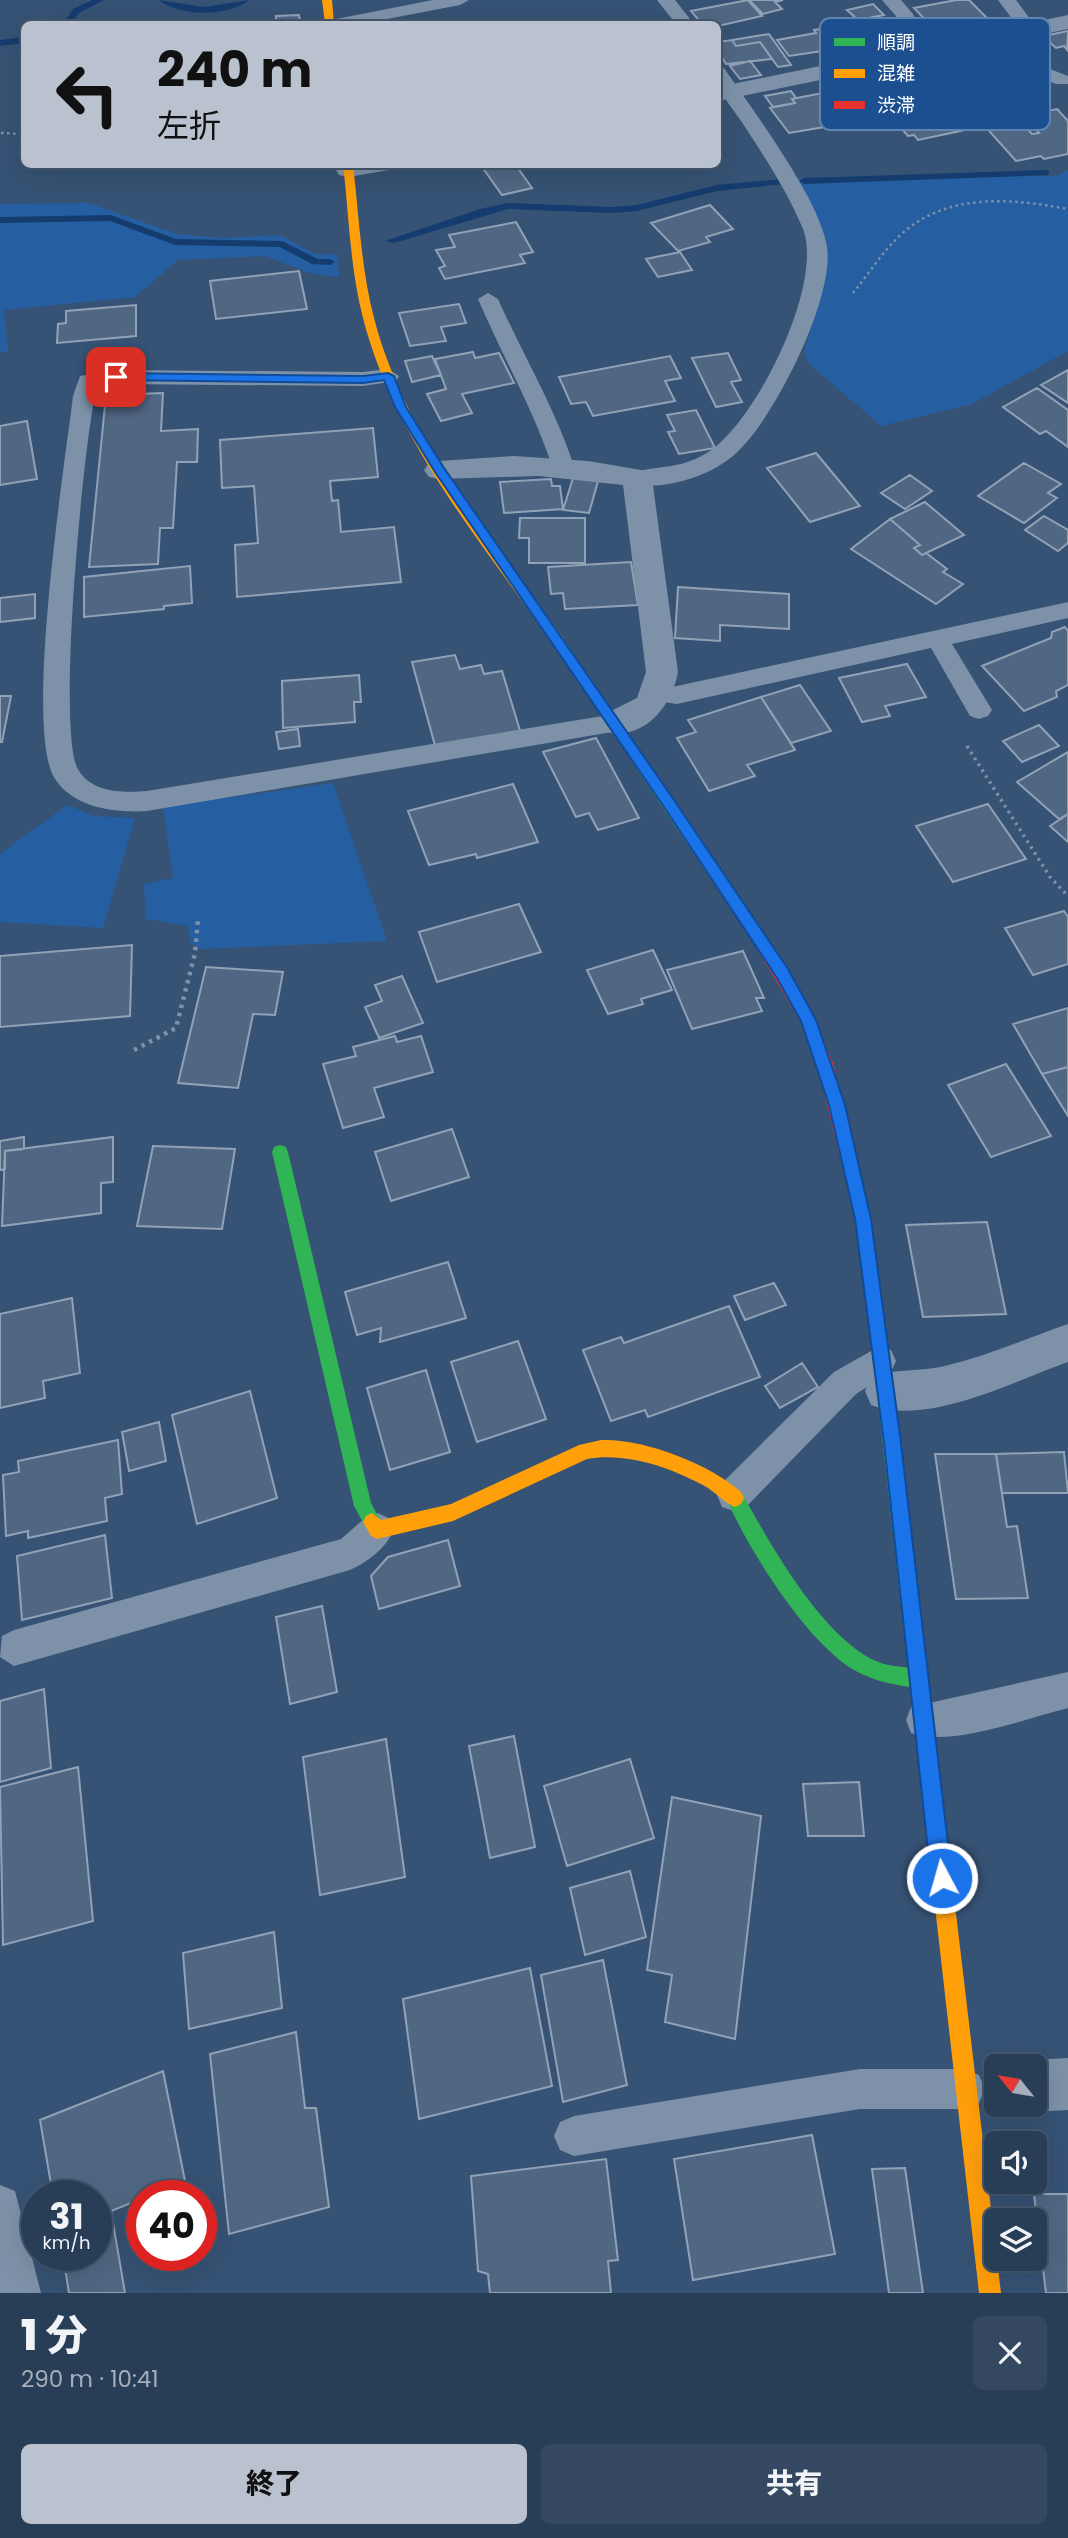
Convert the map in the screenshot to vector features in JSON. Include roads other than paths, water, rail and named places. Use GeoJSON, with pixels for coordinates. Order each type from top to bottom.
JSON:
{"type":"FeatureCollection","features":[{"type":"Feature","properties":{"kind":"street"},"geometry":{"type":"LineString","coordinates":[[327,0],[330,21]]}},
{"type":"Feature","properties":{"kind":"street"},"geometry":{"type":"LineString","coordinates":[[1050,26],[1068,22]]}},
{"type":"Feature","properties":{"kind":"street"},"geometry":{"type":"LineString","coordinates":[[725,92],[820,73]]}},
{"type":"Feature","properties":{"kind":"street"},"geometry":{"type":"LineString","coordinates":[[348,168],[364,294],[373,336],[401,407],[439,470],[615,723],[782,974],[808,1020],[837,1105],[863,1219],[924,1720],[980,2089],[990,2293]]}},
{"type":"Feature","properties":{"kind":"street"},"geometry":{"type":"LineString","coordinates":[[439,470],[563,466],[637,478],[663,672],[659,694],[635,717],[615,723]]}},
{"type":"Feature","properties":{"kind":"street"},"geometry":{"type":"LineString","coordinates":[[280,1152],[363,1506],[377,1530],[453,1512],[585,1451],[601,1448],[630,1450],[708,1478],[734,1495],[767,1556],[827,1634],[850,1655],[876,1671],[920,1679]]}},
{"type":"Feature","properties":{"kind":"street"},"geometry":{"type":"LineString","coordinates":[[883,1376],[925,1390],[948,1385],[1068,1343]]}},
{"type":"Feature","properties":{"kind":"street"},"geometry":{"type":"LineString","coordinates":[[1047,2085],[1068,2084]]}},
{"type":"Feature","properties":{"kind":"lane"},"geometry":{"type":"LineString","coordinates":[[352,21],[460,0]]}},
{"type":"Feature","properties":{"kind":"lane"},"geometry":{"type":"LineString","coordinates":[[666,0],[683,21]]}},
{"type":"Feature","properties":{"kind":"lane"},"geometry":{"type":"LineString","coordinates":[[891,0],[906,18]]}},
{"type":"Feature","properties":{"kind":"lane"},"geometry":{"type":"LineString","coordinates":[[1007,0],[1021,18]]}},
{"type":"Feature","properties":{"kind":"lane"},"geometry":{"type":"LineString","coordinates":[[1050,75],[1062,80]]}},
{"type":"Feature","properties":{"kind":"lane"},"geometry":{"type":"LineString","coordinates":[[637,478],[675,475],[711,461],[730,448],[790,353],[808,308],[818,251],[815,235],[781,167],[725,92]]}},
{"type":"Feature","properties":{"kind":"lane"},"geometry":{"type":"LineString","coordinates":[[488,299],[525,382],[551,430],[563,466]]}},
{"type":"Feature","properties":{"kind":"lane"},"geometry":{"type":"LineString","coordinates":[[388,376],[363,379],[116,377],[88,381],[84,396],[55,674],[59,755],[64,772],[77,785],[101,798],[122,803],[147,801],[615,723]]}},
{"type":"Feature","properties":{"kind":"lane"},"geometry":{"type":"LineString","coordinates":[[659,694],[677,695],[1068,610]]}},
{"type":"Feature","properties":{"kind":"lane"},"geometry":{"type":"LineString","coordinates":[[937,638],[979,710]]}},
{"type":"Feature","properties":{"kind":"lane"},"geometry":{"type":"LineString","coordinates":[[734,1495],[845,1382],[883,1376]]}},
{"type":"Feature","properties":{"kind":"lane"},"geometry":{"type":"LineString","coordinates":[[14,1648],[350,1553],[377,1530]]}},
{"type":"Feature","properties":{"kind":"lane"},"geometry":{"type":"LineString","coordinates":[[924,1720],[957,1717],[1068,1690]]}},
{"type":"Feature","properties":{"kind":"lane"},"geometry":{"type":"LineString","coordinates":[[574,2136],[860,2088],[980,2089]]}},
{"type":"Feature","properties":{"kind":"lane"},"geometry":{"type":"LineString","coordinates":[[0,2206],[20,2293]]}},
{"type":"Feature","properties":{"kind":"waterway"},"geometry":{"type":"LineString","coordinates":[[69,21],[76,11],[99,0]]}},
{"type":"Feature","properties":{"kind":"waterway"},"geometry":{"type":"LineString","coordinates":[[163,0],[204,10],[245,0]]}},
{"type":"Feature","properties":{"kind":"waterway"},"geometry":{"type":"LineString","coordinates":[[0,43],[21,40]]}},
{"type":"Feature","properties":{"kind":"waterway"},"geometry":{"type":"LineString","coordinates":[[804,181],[1045,173]]}},
{"type":"Feature","properties":{"kind":"waterway"},"geometry":{"type":"LineString","coordinates":[[390,241],[508,206],[612,210],[637,208],[717,188],[781,182]]}},
{"type":"Feature","properties":{"kind":"waterway"},"geometry":{"type":"LineString","coordinates":[[0,220],[111,218],[175,242],[282,244],[316,262],[330,262]]}}]}
